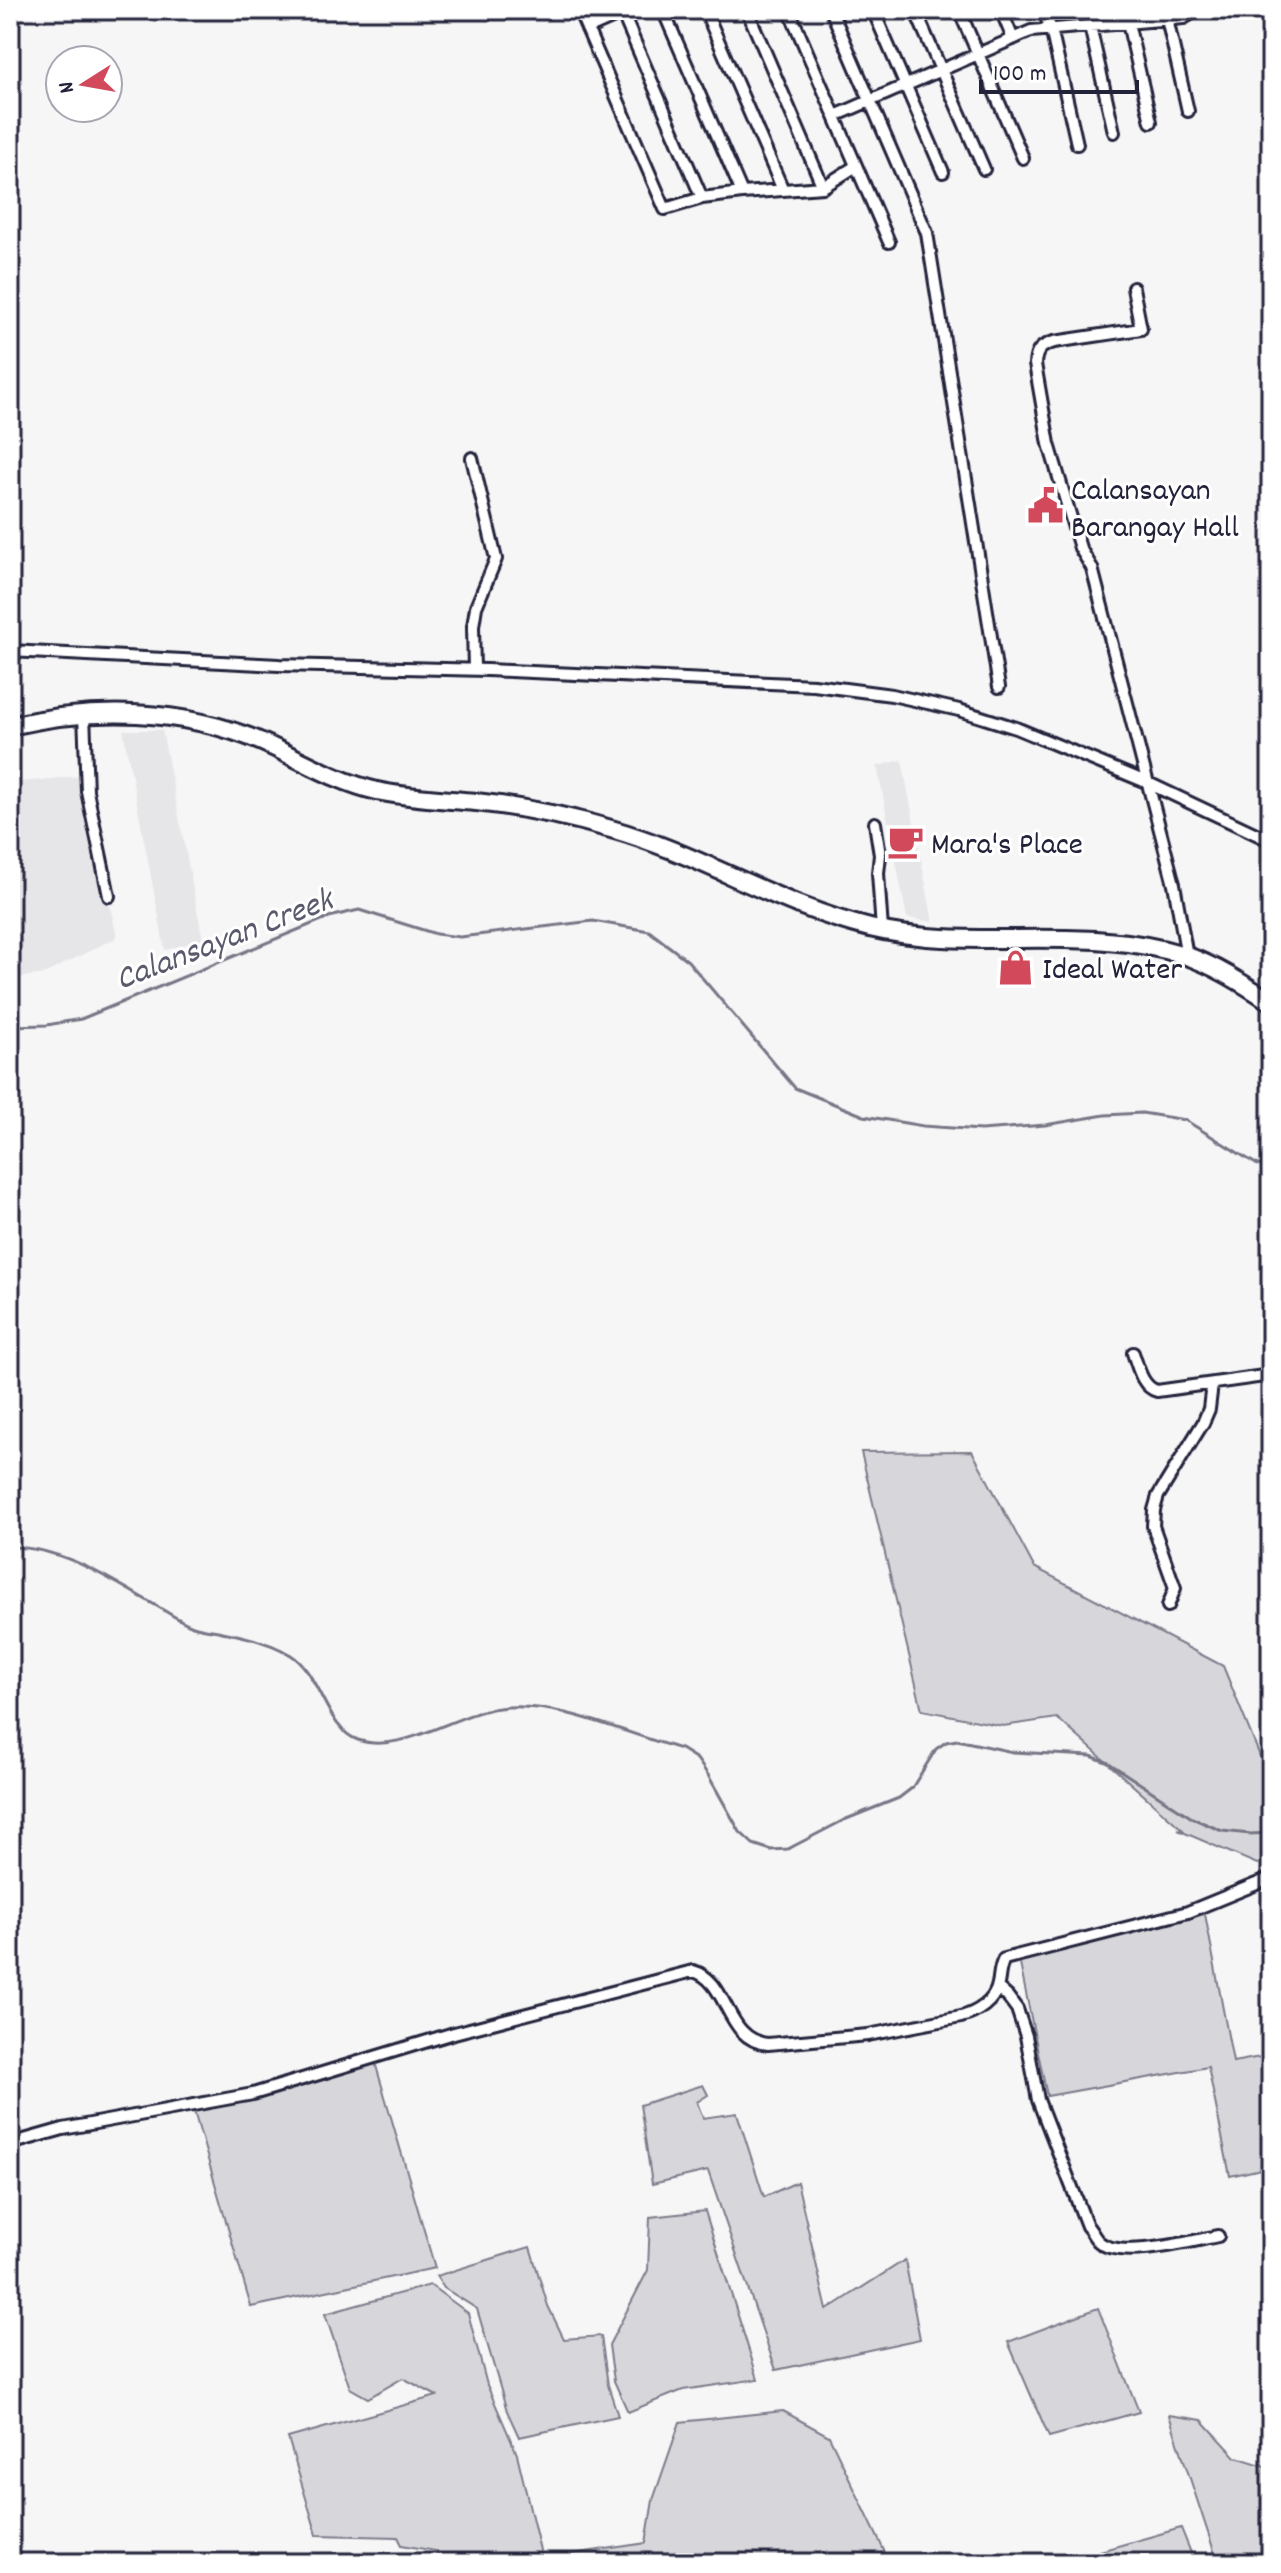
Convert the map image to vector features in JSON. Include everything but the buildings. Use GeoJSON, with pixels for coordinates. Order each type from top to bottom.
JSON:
{"type":"FeatureCollection","features":[{"type":"Feature","properties":{"kind":"highway"},"geometry":{"type":"LineString","coordinates":[[10,726],[84,714],[147,715],[193,720],[258,741],[314,768],[377,791],[517,807],[614,830],[808,909],[882,930],[937,937],[1107,941],[1144,945],[1187,956],[1271,1002]]}},
{"type":"Feature","properties":{"kind":"street"},"geometry":{"type":"LineString","coordinates":[[579,10],[665,209],[702,198],[823,187],[856,166]]}},
{"type":"Feature","properties":{"kind":"street"},"geometry":{"type":"LineString","coordinates":[[663,10],[742,193]]}},
{"type":"Feature","properties":{"kind":"street"},"geometry":{"type":"LineString","coordinates":[[705,10],[783,190]]}},
{"type":"Feature","properties":{"kind":"street"},"geometry":{"type":"LineString","coordinates":[[747,10],[823,187]]}},
{"type":"Feature","properties":{"kind":"street"},"geometry":{"type":"LineString","coordinates":[[789,10],[889,242]]}},
{"type":"Feature","properties":{"kind":"street"},"geometry":{"type":"LineString","coordinates":[[831,10],[927,233],[999,687]]}},
{"type":"Feature","properties":{"kind":"street"},"geometry":{"type":"LineString","coordinates":[[873,10],[943,172]]}},
{"type":"Feature","properties":{"kind":"street"},"geometry":{"type":"LineString","coordinates":[[915,10],[984,169]]}},
{"type":"Feature","properties":{"kind":"street"},"geometry":{"type":"LineString","coordinates":[[959,10],[1023,158]]}},
{"type":"Feature","properties":{"kind":"street"},"geometry":{"type":"LineString","coordinates":[[1001,10],[1013,39]]}},
{"type":"Feature","properties":{"kind":"street"},"geometry":{"type":"LineString","coordinates":[[1043,10],[1051,29],[1077,144]]}},
{"type":"Feature","properties":{"kind":"street"},"geometry":{"type":"LineString","coordinates":[[835,116],[1031,31],[1167,19],[1190,16],[1197,10]]}},
{"type":"Feature","properties":{"kind":"street"},"geometry":{"type":"LineString","coordinates":[[587,29],[625,11],[702,198]]}},
{"type":"Feature","properties":{"kind":"street"},"geometry":{"type":"LineString","coordinates":[[1167,19],[1188,111]]}},
{"type":"Feature","properties":{"kind":"street"},"geometry":{"type":"LineString","coordinates":[[1128,23],[1151,122]]}},
{"type":"Feature","properties":{"kind":"street"},"geometry":{"type":"LineString","coordinates":[[1090,26],[1114,132]]}},
{"type":"Feature","properties":{"kind":"street"},"geometry":{"type":"LineString","coordinates":[[1133,288],[1141,329],[1054,342],[1042,346],[1036,353],[1035,364],[1049,444],[1080,548],[1092,568],[1174,884],[1187,956]]}},
{"type":"Feature","properties":{"kind":"street"},"geometry":{"type":"LineString","coordinates":[[472,458],[496,559],[476,607],[474,669]]}},
{"type":"Feature","properties":{"kind":"street"},"geometry":{"type":"LineString","coordinates":[[10,651],[279,665],[474,669],[814,685],[892,695],[959,710],[1016,728],[1146,782],[1271,841]]}},
{"type":"Feature","properties":{"kind":"street"},"geometry":{"type":"LineString","coordinates":[[84,714],[87,791],[109,896]]}},
{"type":"Feature","properties":{"kind":"street"},"geometry":{"type":"LineString","coordinates":[[875,823],[880,855],[878,873],[882,930]]}},
{"type":"Feature","properties":{"kind":"street"},"geometry":{"type":"LineString","coordinates":[[1133,1353],[1149,1389],[1169,1390],[1271,1375]]}},
{"type":"Feature","properties":{"kind":"street"},"geometry":{"type":"LineString","coordinates":[[1168,1606],[1175,1588],[1153,1526],[1154,1510],[1158,1496],[1203,1423],[1209,1409],[1212,1384]]}},
{"type":"Feature","properties":{"kind":"street"},"geometry":{"type":"LineString","coordinates":[[10,2144],[63,2129],[253,2094],[454,2033],[693,1971],[702,1973],[711,1981],[750,2040],[768,2044],[868,2035],[961,2017],[973,2014],[990,2001],[998,1988],[999,1969],[1004,1959],[1188,1912],[1271,1878]]}},
{"type":"Feature","properties":{"kind":"street"},"geometry":{"type":"LineString","coordinates":[[998,1988],[1017,2009],[1026,2036],[1038,2100],[1087,2226],[1100,2243],[1116,2249],[1142,2249],[1218,2236]]}},
{"type":"Feature","properties":{"kind":"shaded area"},"geometry":{"type":"Polygon","coordinates":[[[123,730],[162,730],[203,940],[165,950],[123,730]]]}},
{"type":"Feature","properties":{"kind":"shaded area","name":"Mara's Place"},"geometry":{"type":"Polygon","coordinates":[[[902,760],[933,922],[907,918],[877,766],[902,760]]]}},
{"type":"Feature","properties":{"kind":"shaded area"},"geometry":{"type":"Polygon","coordinates":[[[81,776],[117,937],[44,974],[10,979],[10,783],[81,776]]]}},
{"type":"Feature","properties":{"kind":"shaded area"},"geometry":{"type":"Polygon","coordinates":[[[972,1451],[1034,1567],[1223,1666],[1271,1783],[1271,1860],[1257,1864],[1178,1830],[1183,1830],[1057,1718],[1003,1726],[922,1710],[861,1452],[972,1451]]]}},
{"type":"Feature","properties":{"kind":"shaded area"},"geometry":{"type":"Polygon","coordinates":[[[1205,1914],[1233,2062],[1271,2055],[1271,2205],[1261,2169],[1230,2176],[1208,2067],[1047,2096],[1019,1959],[1205,1914]]]}},
{"type":"Feature","properties":{"kind":"shaded area"},"geometry":{"type":"Polygon","coordinates":[[[372,2052],[435,2268],[251,2307],[193,2108],[372,2052]]]}},
{"type":"Feature","properties":{"kind":"shaded area"},"geometry":{"type":"Polygon","coordinates":[[[703,2085],[708,2095],[697,2102],[703,2118],[737,2113],[764,2197],[797,2182],[827,2310],[905,2260],[920,2339],[776,2370],[708,2171],[652,2184],[640,2105],[703,2085]]]}},
{"type":"Feature","properties":{"kind":"shaded area"},"geometry":{"type":"Polygon","coordinates":[[[705,2211],[758,2379],[683,2390],[628,2412],[614,2381],[609,2345],[648,2270],[650,2217],[705,2211]]]}},
{"type":"Feature","properties":{"kind":"shaded area"},"geometry":{"type":"Polygon","coordinates":[[[530,2247],[548,2306],[564,2339],[601,2336],[608,2385],[618,2416],[519,2437],[507,2411],[477,2309],[444,2288],[436,2276],[530,2247]]]}},
{"type":"Feature","properties":{"kind":"shaded area"},"geometry":{"type":"Polygon","coordinates":[[[430,2285],[468,2313],[487,2385],[517,2454],[543,2563],[438,2563],[436,2551],[402,2545],[398,2537],[317,2535],[288,2438],[437,2396],[403,2378],[368,2398],[350,2388],[325,2314],[430,2285]]]}},
{"type":"Feature","properties":{"kind":"shaded area"},"geometry":{"type":"Polygon","coordinates":[[[1098,2308],[1139,2412],[1049,2437],[1008,2342],[1098,2308]]]}},
{"type":"Feature","properties":{"kind":"shaded area"},"geometry":{"type":"Polygon","coordinates":[[[783,2411],[829,2436],[890,2563],[558,2563],[558,2556],[646,2543],[653,2500],[680,2422],[783,2411]]]}},
{"type":"Feature","properties":{"kind":"shaded area"},"geometry":{"type":"Polygon","coordinates":[[[1169,2415],[1202,2420],[1236,2457],[1271,2468],[1271,2563],[1218,2563],[1169,2415]]]}},
{"type":"Feature","properties":{"kind":"shaded area"},"geometry":{"type":"Polygon","coordinates":[[[1181,2528],[1195,2563],[1058,2563],[1181,2528]]]}},
{"type":"Feature","properties":{"kind":"waterway","name":"Calansayan Creek"},"geometry":{"type":"LineString","coordinates":[[10,1026],[47,1025],[81,1019],[329,917],[359,910],[436,934],[460,937],[593,921],[649,931],[688,961],[795,1088],[864,1116],[923,1126],[981,1130],[1142,1113],[1185,1120],[1271,1170]]}},
{"type":"Feature","properties":{"kind":"waterway"},"geometry":{"type":"LineString","coordinates":[[10,1547],[30,1548],[68,1559],[188,1624],[248,1638],[291,1655],[309,1674],[338,1725],[358,1740],[392,1742],[482,1711],[521,1707],[591,1720],[681,1749],[697,1759],[740,1832],[753,1844],[771,1850],[788,1849],[844,1820],[899,1798],[912,1788],[936,1749],[946,1742],[957,1740],[1013,1752],[1091,1756],[1109,1763],[1192,1818],[1222,1831],[1271,1833]]}},
{"type":"Feature","properties":{"kind":"place","name":"Calansayan Barangay Hall"},"geometry":{"type":"Point","coordinates":[1045,506]}},
{"type":"Feature","properties":{"kind":"place","name":"Mara's Place"},"geometry":{"type":"Point","coordinates":[905,842]}},
{"type":"Feature","properties":{"kind":"place","name":"Ideal Water"},"geometry":{"type":"Point","coordinates":[1016,967]}}]}
